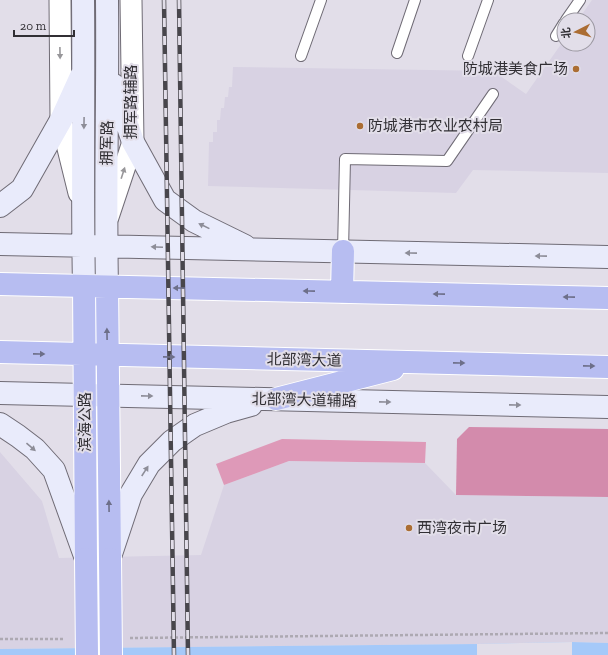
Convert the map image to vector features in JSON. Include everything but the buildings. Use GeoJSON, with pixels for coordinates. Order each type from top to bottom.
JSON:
{"type":"FeatureCollection","features":[{"type":"Feature","properties":{"kind":"highway"},"geometry":{"type":"LineString","coordinates":[[342,292],[343,251]]}},
{"type":"Feature","properties":{"kind":"highway"},"geometry":{"type":"LineString","coordinates":[[0,284],[608,298]]}},
{"type":"Feature","properties":{"kind":"highway","name":"滨海公路"},"geometry":{"type":"LineString","coordinates":[[84,286],[87,655]]}},
{"type":"Feature","properties":{"kind":"highway","name":"滨海公路"},"geometry":{"type":"LineString","coordinates":[[107,286],[111,655]]}},
{"type":"Feature","properties":{"kind":"highway","name":"北部湾大道"},"geometry":{"type":"LineString","coordinates":[[0,352],[608,367]]}},
{"type":"Feature","properties":{"kind":"highway"},"geometry":{"type":"LineString","coordinates":[[276,399],[420,362]]}},
{"type":"Feature","properties":{"kind":"main road","name":"拥军路"},"geometry":{"type":"LineString","coordinates":[[83,0],[84,286]]}},
{"type":"Feature","properties":{"kind":"main road","name":"拥军路"},"geometry":{"type":"LineString","coordinates":[[107,0],[107,286]]}},
{"type":"Feature","properties":{"kind":"main road"},"geometry":{"type":"LineString","coordinates":[[108,66],[133,142],[165,200],[194,221],[252,250]]}},
{"type":"Feature","properties":{"kind":"main road"},"geometry":{"type":"LineString","coordinates":[[0,206],[22,189],[61,120],[84,67]]}},
{"type":"Feature","properties":{"kind":"main road"},"geometry":{"type":"LineString","coordinates":[[0,244],[608,257]]}},
{"type":"Feature","properties":{"kind":"main road","name":"北部湾大道辅路"},"geometry":{"type":"LineString","coordinates":[[0,393],[608,407]]}},
{"type":"Feature","properties":{"kind":"main road"},"geometry":{"type":"LineString","coordinates":[[110,559],[131,494],[150,464],[172,441],[195,426],[226,412],[276,399]]}},
{"type":"Feature","properties":{"kind":"main road"},"geometry":{"type":"LineString","coordinates":[[0,424],[35,449],[54,470],[86,559]]}},
{"type":"Feature","properties":{"kind":"street"},"geometry":{"type":"LineString","coordinates":[[60,0],[61,120],[83,209]]}},
{"type":"Feature","properties":{"kind":"street","name":"拥军路辅路"},"geometry":{"type":"LineString","coordinates":[[106,223],[133,142],[131,0]]}},
{"type":"Feature","properties":{"kind":"lane"},"geometry":{"type":"LineString","coordinates":[[301,56],[321,0]]}},
{"type":"Feature","properties":{"kind":"lane"},"geometry":{"type":"LineString","coordinates":[[397,53],[415,0]]}},
{"type":"Feature","properties":{"kind":"lane"},"geometry":{"type":"LineString","coordinates":[[468,56],[488,0]]}},
{"type":"Feature","properties":{"kind":"lane"},"geometry":{"type":"LineString","coordinates":[[572,12],[580,0]]}},
{"type":"Feature","properties":{"kind":"lane"},"geometry":{"type":"LineString","coordinates":[[343,251],[345,159],[447,161],[493,94]]}},
{"type":"Feature","properties":{"kind":"path"},"geometry":{"type":"LineString","coordinates":[[126,638],[608,633]]}},
{"type":"Feature","properties":{"kind":"path"},"geometry":{"type":"LineString","coordinates":[[0,639],[71,638]]}},
{"type":"Feature","properties":{"kind":"shaded area","name":"防城港市农业农村局"},"geometry":{"type":"Polygon","coordinates":[[[592,0],[608,0],[608,173],[473,170],[456,193],[208,186],[209,142],[213,142],[213,132],[217,132],[217,120],[220,120],[221,108],[224,108],[225,97],[228,97],[229,87],[232,87],[233,67],[493,71],[526,94],[556,51],[596,52],[596,12],[584,12],[592,0]]]}},
{"type":"Feature","properties":{"kind":"shaded area"},"geometry":{"type":"Polygon","coordinates":[[[469,427],[608,429],[608,497],[456,495],[457,439],[469,427]]]}},
{"type":"Feature","properties":{"kind":"shaded area"},"geometry":{"type":"Polygon","coordinates":[[[282,439],[426,442],[425,463],[289,461],[224,485],[216,464],[282,439]]]}},
{"type":"Feature","properties":{"kind":"shaded area","name":"西湾夜市广场"},"geometry":{"type":"Polygon","coordinates":[[[0,452],[42,501],[59,558],[201,555],[224,485],[289,461],[425,463],[456,495],[608,497],[608,643],[572,642],[0,649],[0,452]]]}},
{"type":"Feature","properties":{"kind":"water"},"geometry":{"type":"Polygon","coordinates":[[[572,642],[608,643],[608,655],[0,655],[0,649],[572,642]]]}},
{"type":"Feature","properties":{"kind":"pier"},"geometry":{"type":"Polygon","coordinates":[[[572,642],[572,655],[477,655],[477,644],[572,642]]]}},
{"type":"Feature","properties":{"kind":"railway"},"geometry":{"type":"LineString","coordinates":[[164,0],[174,655]]}},
{"type":"Feature","properties":{"kind":"railway"},"geometry":{"type":"LineString","coordinates":[[179,0],[188,655]]}},
{"type":"Feature","properties":{"kind":"place","name":"防城港美食广场"},"geometry":{"type":"Point","coordinates":[576,69]}},
{"type":"Feature","properties":{"kind":"place","name":"防城港市农业农村局"},"geometry":{"type":"Point","coordinates":[360,126]}},
{"type":"Feature","properties":{"kind":"place","name":"西湾夜市广场"},"geometry":{"type":"Point","coordinates":[409,528]}}]}
